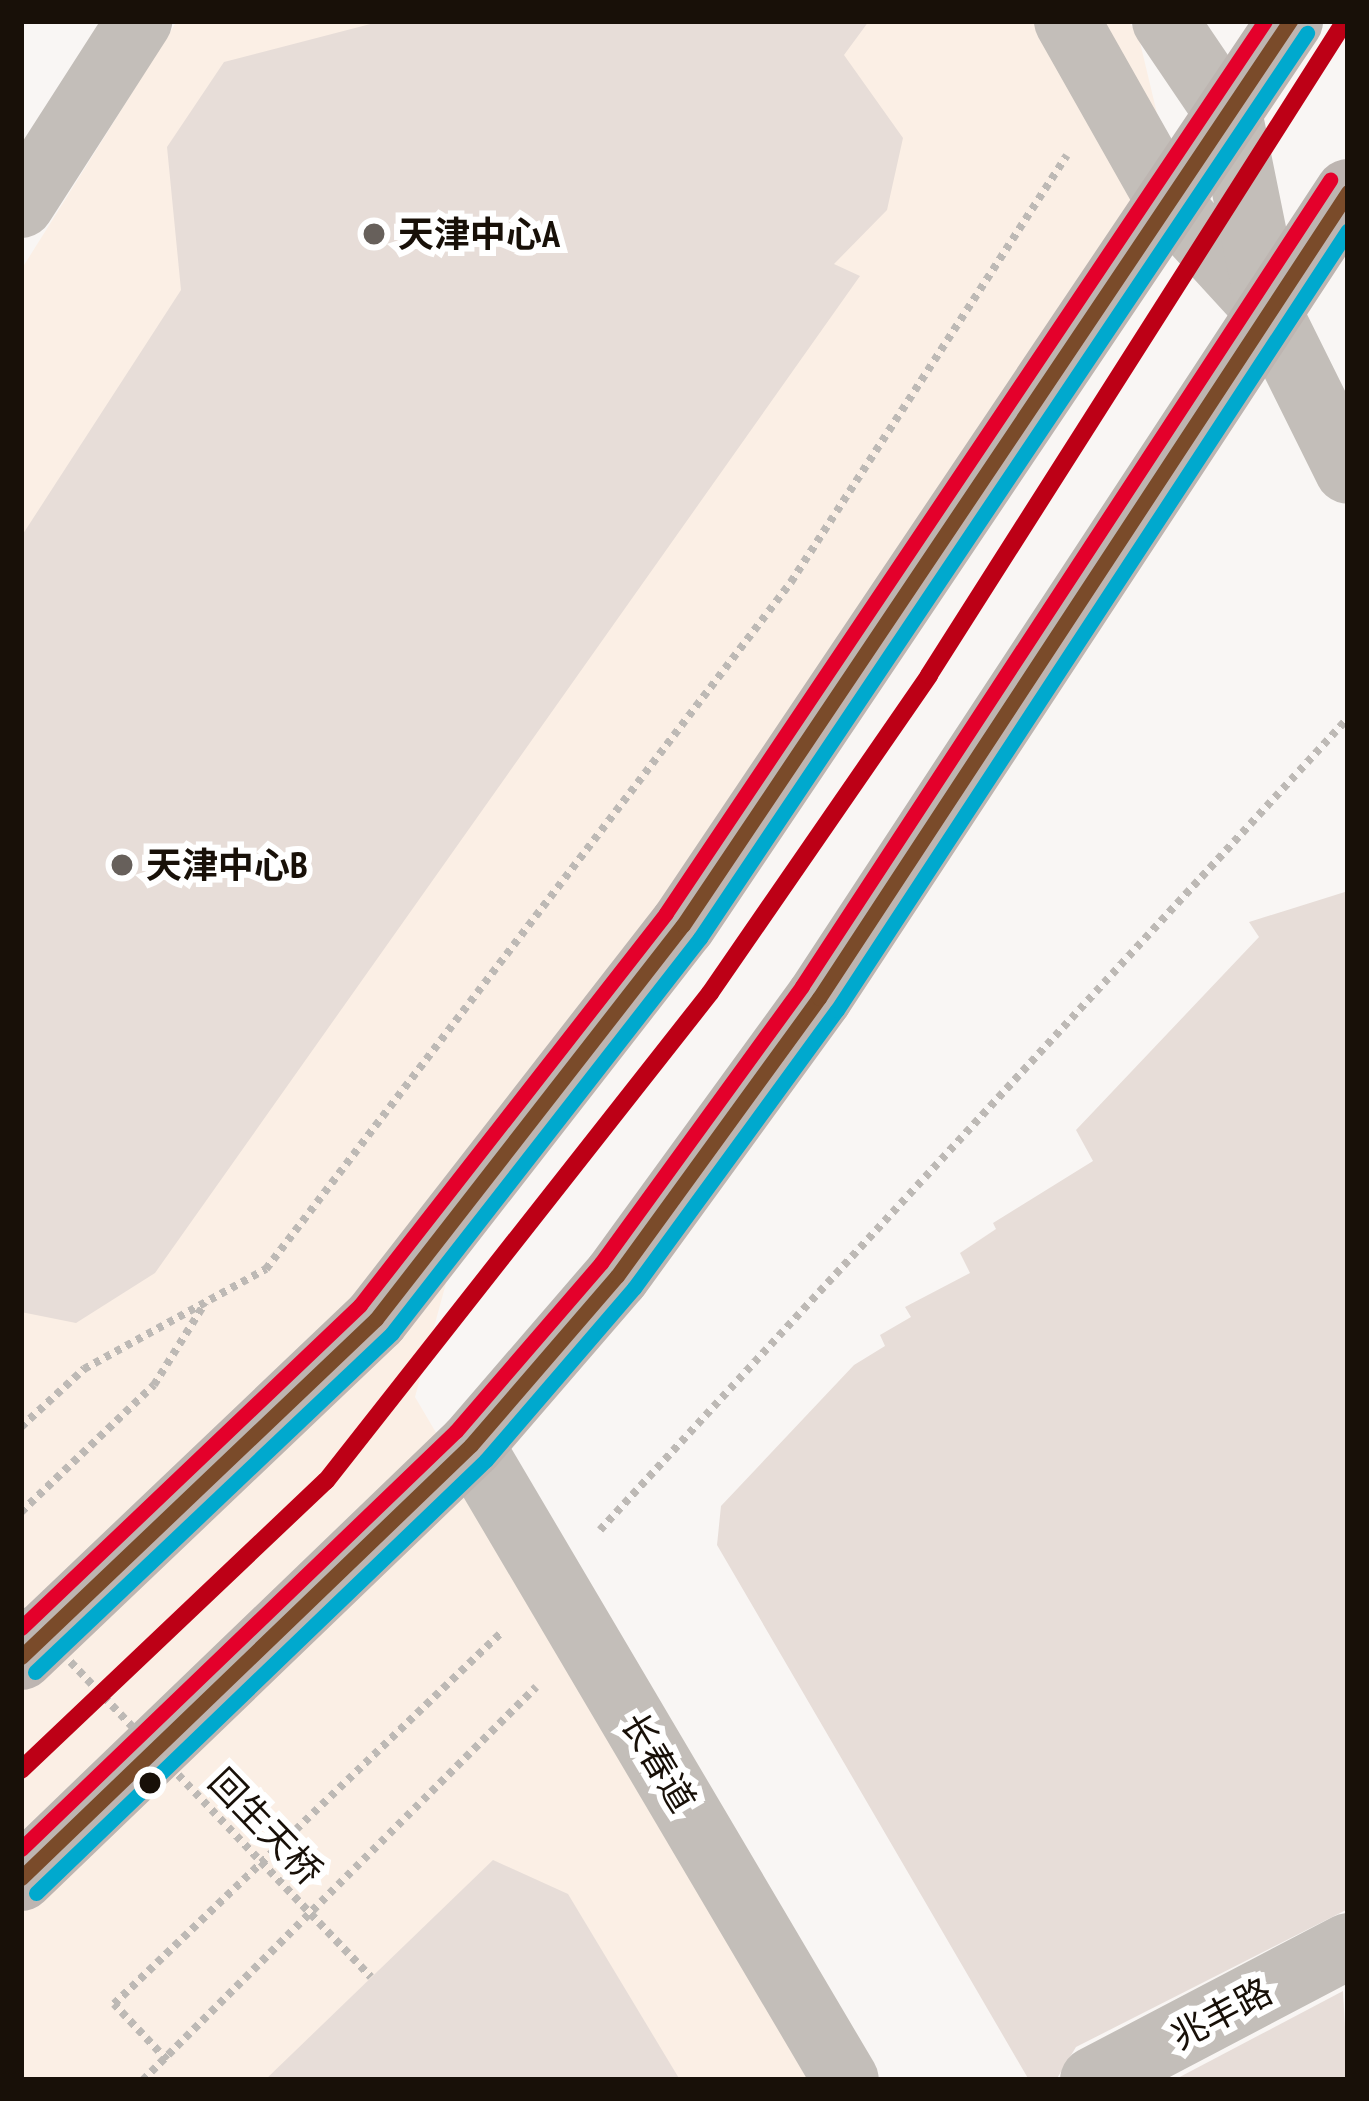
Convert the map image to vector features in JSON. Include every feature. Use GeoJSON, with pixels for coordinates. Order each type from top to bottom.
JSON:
{"type":"FeatureCollection","features":[{"type":"Feature","properties":{"kind":"main road"},"geometry":{"type":"LineString","coordinates":[[21,1657],[376,1319],[683,926],[1171,205],[1290,21]]}},
{"type":"Feature","properties":{"kind":"main road"},"geometry":{"type":"LineString","coordinates":[[21,1878],[471,1444],[617,1276],[819,998],[1348,192]]}},
{"type":"Feature","properties":{"kind":"street"},"geometry":{"type":"LineString","coordinates":[[21,205],[139,21]]}},
{"type":"Feature","properties":{"kind":"street"},"geometry":{"type":"LineString","coordinates":[[1066,21],[1171,205],[1270,314]]}},
{"type":"Feature","properties":{"kind":"street"},"geometry":{"type":"LineString","coordinates":[[1166,21],[1230,117],[1270,314],[1348,471]]}},
{"type":"Feature","properties":{"kind":"street","name":"长春道"},"geometry":{"type":"LineString","coordinates":[[471,1444],[846,2080]]}},
{"type":"Feature","properties":{"kind":"street","name":"兆丰路"},"geometry":{"type":"LineString","coordinates":[[1093,2080],[1348,1946]]}},
{"type":"Feature","properties":{"kind":"path"},"geometry":{"type":"LineString","coordinates":[[21,1427],[84,1369],[266,1269],[790,582],[1108,91]]}},
{"type":"Feature","properties":{"kind":"path"},"geometry":{"type":"LineString","coordinates":[[167,2060],[114,2004],[553,1582],[1348,718]]}},
{"type":"Feature","properties":{"kind":"path"},"geometry":{"type":"LineString","coordinates":[[21,1512],[154,1385],[205,1303]]}},
{"type":"Feature","properties":{"kind":"path","name":"回生天桥"},"geometry":{"type":"LineString","coordinates":[[21,1610],[371,1977]]}},
{"type":"Feature","properties":{"kind":"path"},"geometry":{"type":"LineString","coordinates":[[143,2080],[451,1763],[587,1640]]}},
{"type":"Feature","properties":{"kind":"shaded area"},"geometry":{"type":"Polygon","coordinates":[[[177,21],[1128,21],[1138,34],[1165,147],[758,783],[482,1151],[415,1397],[818,2080],[21,2080],[21,270],[177,21]]]}},
{"type":"Feature","properties":{"kind":"building"},"geometry":{"type":"Polygon","coordinates":[[[382,21],[869,21],[844,55],[903,138],[887,210],[834,264],[860,276],[155,1273],[76,1323],[21,1312],[21,537],[181,290],[167,147],[224,62],[382,21]]]}},
{"type":"Feature","properties":{"kind":"building"},"geometry":{"type":"Polygon","coordinates":[[[1348,891],[1348,1909],[1076,2047],[1056,2080],[1029,2080],[717,1545],[721,1506],[854,1365],[885,1346],[880,1335],[911,1317],[905,1307],[970,1273],[960,1253],[996,1229],[993,1223],[1093,1161],[1076,1130],[1259,937],[1249,922],[1348,891]]]}},
{"type":"Feature","properties":{"kind":"building"},"geometry":{"type":"Polygon","coordinates":[[[493,1860],[568,1894],[680,2080],[265,2080],[493,1860]]]}},
{"type":"Feature","properties":{"kind":"building"},"geometry":{"type":"Polygon","coordinates":[[[1343,1991],[1348,2080],[1174,2080],[1343,1991]]]}},
{"type":"Feature","properties":{"kind":"transit line"},"geometry":{"type":"LineString","coordinates":[[21,1628],[360,1305],[666,913],[1265,21]]}},
{"type":"Feature","properties":{"kind":"transit line"},"geometry":{"type":"LineString","coordinates":[[21,1657],[376,1319],[683,925],[1290,21]]}},
{"type":"Feature","properties":{"kind":"transit line"},"geometry":{"type":"LineString","coordinates":[[21,1770],[326,1481],[710,993],[929,675],[1345,21]]}},
{"type":"Feature","properties":{"kind":"transit line"},"geometry":{"type":"LineString","coordinates":[[35,1672],[392,1333],[700,938],[1307,33]]}},
{"type":"Feature","properties":{"kind":"transit line"},"geometry":{"type":"LineString","coordinates":[[21,1849],[456,1431],[601,1263],[802,986],[1330,180]]}},
{"type":"Feature","properties":{"kind":"transit line"},"geometry":{"type":"LineString","coordinates":[[21,1878],[471,1445],[617,1276],[819,998],[1348,192]]}},
{"type":"Feature","properties":{"kind":"transit line"},"geometry":{"type":"LineString","coordinates":[[36,1893],[486,1460],[634,1288],[837,1010],[1348,230]]}},
{"type":"Feature","properties":{"kind":"place","name":"天津中心A"},"geometry":{"type":"Point","coordinates":[374,234]}},
{"type":"Feature","properties":{"kind":"place","name":"天津中心B"},"geometry":{"type":"Point","coordinates":[122,865]}}]}
